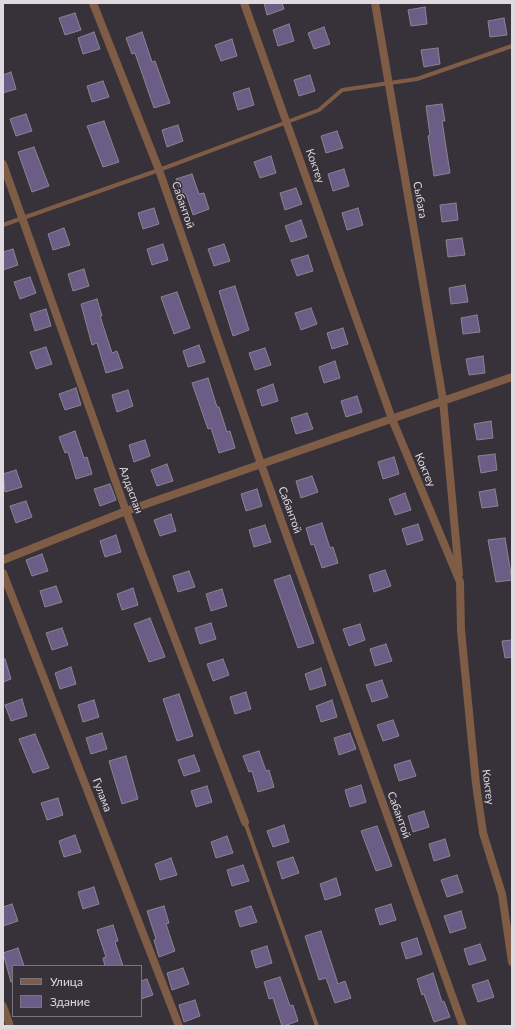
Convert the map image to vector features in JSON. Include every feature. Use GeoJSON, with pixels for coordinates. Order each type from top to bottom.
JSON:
{"type":"FeatureCollection","features":[{"type":"Feature","properties":{"kind":"street","name":"Сабантой"},"geometry":{"type":"LineString","coordinates":[[93,3],[159,170],[261,464],[463,1026]]}},
{"type":"Feature","properties":{"kind":"street","name":"Коктеу"},"geometry":{"type":"LineString","coordinates":[[244,3],[392,419],[460,582],[461,630],[476,784],[483,833],[502,894],[512,962]]}},
{"type":"Feature","properties":{"kind":"street","name":"Сыбага"},"geometry":{"type":"LineString","coordinates":[[375,3],[443,400],[460,582]]}},
{"type":"Feature","properties":{"kind":"street","name":"Алдаспан"},"geometry":{"type":"LineString","coordinates":[[3,164],[126,512],[245,822]]}},
{"type":"Feature","properties":{"kind":"street"},"geometry":{"type":"LineString","coordinates":[[3,560],[126,512],[512,377]]}},
{"type":"Feature","properties":{"kind":"street","name":"Гулама"},"geometry":{"type":"LineString","coordinates":[[3,573],[179,1026]]}},
{"type":"Feature","properties":{"kind":"street"},"geometry":{"type":"LineString","coordinates":[[3,1006],[10,1026]]}},
{"type":"Feature","properties":{"kind":"lane"},"geometry":{"type":"LineString","coordinates":[[3,225],[159,170],[319,110],[342,90],[388,82],[417,79],[512,46]]}},
{"type":"Feature","properties":{"kind":"lane"},"geometry":{"type":"LineString","coordinates":[[245,822],[317,1026]]}},
{"type":"Feature","properties":{"kind":"building"},"geometry":{"type":"Polygon","coordinates":[[[264,3],[282,3],[284,9],[267,15],[264,3]]]}},
{"type":"Feature","properties":{"kind":"building"},"geometry":{"type":"Polygon","coordinates":[[[425,7],[427,24],[411,26],[408,10],[425,7]]]}},
{"type":"Feature","properties":{"kind":"building"},"geometry":{"type":"Polygon","coordinates":[[[75,13],[81,30],[65,35],[59,18],[75,13]]]}},
{"type":"Feature","properties":{"kind":"building"},"geometry":{"type":"Polygon","coordinates":[[[504,18],[507,35],[490,37],[488,21],[504,18]]]}},
{"type":"Feature","properties":{"kind":"building"},"geometry":{"type":"Polygon","coordinates":[[[289,24],[294,41],[278,46],[273,30],[289,24]]]}},
{"type":"Feature","properties":{"kind":"building"},"geometry":{"type":"Polygon","coordinates":[[[324,27],[330,44],[314,49],[308,33],[324,27]]]}},
{"type":"Feature","properties":{"kind":"building"},"geometry":{"type":"Polygon","coordinates":[[[94,32],[100,49],[83,54],[78,38],[94,32]]]}},
{"type":"Feature","properties":{"kind":"building"},"geometry":{"type":"Polygon","coordinates":[[[142,32],[152,62],[155,61],[170,103],[154,108],[135,53],[132,54],[126,38],[142,32]]]}},
{"type":"Feature","properties":{"kind":"building"},"geometry":{"type":"Polygon","coordinates":[[[232,39],[237,56],[221,61],[215,45],[232,39]]]}},
{"type":"Feature","properties":{"kind":"building"},"geometry":{"type":"Polygon","coordinates":[[[438,48],[440,64],[424,67],[421,50],[438,48]]]}},
{"type":"Feature","properties":{"kind":"building"},"geometry":{"type":"Polygon","coordinates":[[[11,72],[16,89],[3,93],[3,75],[11,72]]]}},
{"type":"Feature","properties":{"kind":"building"},"geometry":{"type":"Polygon","coordinates":[[[310,75],[315,91],[299,96],[294,80],[310,75]]]}},
{"type":"Feature","properties":{"kind":"building"},"geometry":{"type":"Polygon","coordinates":[[[103,81],[109,97],[92,102],[87,86],[103,81]]]}},
{"type":"Feature","properties":{"kind":"building"},"geometry":{"type":"Polygon","coordinates":[[[249,88],[254,105],[238,110],[233,93],[249,88]]]}},
{"type":"Feature","properties":{"kind":"building"},"geometry":{"type":"Polygon","coordinates":[[[442,104],[445,121],[442,121],[450,173],[434,176],[428,136],[430,135],[426,106],[442,104]]]}},
{"type":"Feature","properties":{"kind":"building"},"geometry":{"type":"Polygon","coordinates":[[[26,114],[32,131],[16,136],[10,119],[26,114]]]}},
{"type":"Feature","properties":{"kind":"building"},"geometry":{"type":"Polygon","coordinates":[[[104,121],[119,162],[103,167],[87,126],[104,121]]]}},
{"type":"Feature","properties":{"kind":"building"},"geometry":{"type":"Polygon","coordinates":[[[178,125],[183,141],[167,147],[162,130],[178,125]]]}},
{"type":"Feature","properties":{"kind":"building"},"geometry":{"type":"Polygon","coordinates":[[[337,131],[343,148],[326,153],[321,136],[337,131]]]}},
{"type":"Feature","properties":{"kind":"building"},"geometry":{"type":"Polygon","coordinates":[[[34,147],[49,186],[32,192],[18,152],[34,147]]]}},
{"type":"Feature","properties":{"kind":"building"},"geometry":{"type":"Polygon","coordinates":[[[271,156],[276,173],[260,178],[254,162],[271,156]]]}},
{"type":"Feature","properties":{"kind":"building"},"geometry":{"type":"Polygon","coordinates":[[[344,169],[349,186],[333,191],[328,174],[344,169]]]}},
{"type":"Feature","properties":{"kind":"building"},"geometry":{"type":"Polygon","coordinates":[[[192,174],[199,194],[204,193],[209,209],[193,215],[186,194],[181,196],[176,179],[192,174]]]}},
{"type":"Feature","properties":{"kind":"building"},"geometry":{"type":"Polygon","coordinates":[[[296,188],[302,204],[285,210],[280,193],[296,188]]]}},
{"type":"Feature","properties":{"kind":"building"},"geometry":{"type":"Polygon","coordinates":[[[456,203],[458,220],[442,222],[440,205],[456,203]]]}},
{"type":"Feature","properties":{"kind":"building"},"geometry":{"type":"Polygon","coordinates":[[[154,208],[159,224],[143,229],[138,213],[154,208]]]}},
{"type":"Feature","properties":{"kind":"building"},"geometry":{"type":"Polygon","coordinates":[[[358,208],[363,225],[347,230],[342,213],[358,208]]]}},
{"type":"Feature","properties":{"kind":"building"},"geometry":{"type":"Polygon","coordinates":[[[301,220],[307,237],[291,242],[285,226],[301,220]]]}},
{"type":"Feature","properties":{"kind":"building"},"geometry":{"type":"Polygon","coordinates":[[[64,228],[70,245],[53,250],[48,234],[64,228]]]}},
{"type":"Feature","properties":{"kind":"building"},"geometry":{"type":"Polygon","coordinates":[[[462,238],[465,255],[448,257],[446,240],[462,238]]]}},
{"type":"Feature","properties":{"kind":"building"},"geometry":{"type":"Polygon","coordinates":[[[163,244],[168,260],[152,265],[147,249],[163,244]]]}},
{"type":"Feature","properties":{"kind":"building"},"geometry":{"type":"Polygon","coordinates":[[[224,244],[230,261],[214,266],[208,249],[224,244]]]}},
{"type":"Feature","properties":{"kind":"building"},"geometry":{"type":"Polygon","coordinates":[[[13,249],[18,265],[3,270],[3,252],[13,249]]]}},
{"type":"Feature","properties":{"kind":"building"},"geometry":{"type":"Polygon","coordinates":[[[308,255],[313,271],[297,276],[291,260],[308,255]]]}},
{"type":"Feature","properties":{"kind":"building"},"geometry":{"type":"Polygon","coordinates":[[[84,269],[89,286],[73,291],[68,274],[84,269]]]}},
{"type":"Feature","properties":{"kind":"building"},"geometry":{"type":"Polygon","coordinates":[[[30,277],[36,293],[20,299],[14,282],[30,277]]]}},
{"type":"Feature","properties":{"kind":"building"},"geometry":{"type":"Polygon","coordinates":[[[465,285],[468,302],[451,304],[449,288],[465,285]]]}},
{"type":"Feature","properties":{"kind":"building"},"geometry":{"type":"Polygon","coordinates":[[[235,286],[249,330],[233,336],[219,291],[235,286]]]}},
{"type":"Feature","properties":{"kind":"building"},"geometry":{"type":"Polygon","coordinates":[[[177,292],[190,328],[174,334],[161,297],[177,292]]]}},
{"type":"Feature","properties":{"kind":"building"},"geometry":{"type":"Polygon","coordinates":[[[97,299],[102,316],[100,316],[112,353],[117,351],[123,368],[106,373],[97,343],[92,345],[81,304],[97,299]]]}},
{"type":"Feature","properties":{"kind":"building"},"geometry":{"type":"Polygon","coordinates":[[[311,308],[317,324],[301,330],[295,313],[311,308]]]}},
{"type":"Feature","properties":{"kind":"building"},"geometry":{"type":"Polygon","coordinates":[[[46,309],[51,326],[35,331],[30,314],[46,309]]]}},
{"type":"Feature","properties":{"kind":"building"},"geometry":{"type":"Polygon","coordinates":[[[477,315],[480,332],[463,334],[461,318],[477,315]]]}},
{"type":"Feature","properties":{"kind":"building"},"geometry":{"type":"Polygon","coordinates":[[[343,328],[348,344],[332,349],[327,333],[343,328]]]}},
{"type":"Feature","properties":{"kind":"building"},"geometry":{"type":"Polygon","coordinates":[[[199,345],[205,362],[188,367],[183,351],[199,345]]]}},
{"type":"Feature","properties":{"kind":"building"},"geometry":{"type":"Polygon","coordinates":[[[46,347],[52,364],[36,369],[30,352],[46,347]]]}},
{"type":"Feature","properties":{"kind":"building"},"geometry":{"type":"Polygon","coordinates":[[[265,348],[271,365],[255,370],[249,353],[265,348]]]}},
{"type":"Feature","properties":{"kind":"building"},"geometry":{"type":"Polygon","coordinates":[[[483,356],[485,373],[469,375],[466,359],[483,356]]]}},
{"type":"Feature","properties":{"kind":"building"},"geometry":{"type":"Polygon","coordinates":[[[335,361],[340,378],[324,383],[319,367],[335,361]]]}},
{"type":"Feature","properties":{"kind":"building"},"geometry":{"type":"Polygon","coordinates":[[[208,378],[217,407],[219,407],[227,432],[230,431],[235,448],[219,453],[211,428],[208,429],[192,383],[208,378]]]}},
{"type":"Feature","properties":{"kind":"building"},"geometry":{"type":"Polygon","coordinates":[[[273,384],[278,401],[262,406],[257,390],[273,384]]]}},
{"type":"Feature","properties":{"kind":"building"},"geometry":{"type":"Polygon","coordinates":[[[76,388],[81,405],[65,410],[59,394],[76,388]]]}},
{"type":"Feature","properties":{"kind":"building"},"geometry":{"type":"Polygon","coordinates":[[[128,390],[133,406],[117,412],[112,395],[128,390]]]}},
{"type":"Feature","properties":{"kind":"building"},"geometry":{"type":"Polygon","coordinates":[[[357,396],[362,412],[346,417],[341,401],[357,396]]]}},
{"type":"Feature","properties":{"kind":"building"},"geometry":{"type":"Polygon","coordinates":[[[307,413],[313,429],[296,434],[291,418],[307,413]]]}},
{"type":"Feature","properties":{"kind":"building"},"geometry":{"type":"Polygon","coordinates":[[[491,421],[493,438],[477,440],[474,424],[491,421]]]}},
{"type":"Feature","properties":{"kind":"building"},"geometry":{"type":"Polygon","coordinates":[[[75,431],[84,458],[87,457],[92,474],[76,479],[68,452],[65,453],[59,437],[75,431]]]}},
{"type":"Feature","properties":{"kind":"building"},"geometry":{"type":"Polygon","coordinates":[[[145,440],[150,456],[134,462],[129,445],[145,440]]]}},
{"type":"Feature","properties":{"kind":"building"},"geometry":{"type":"Polygon","coordinates":[[[495,454],[497,470],[481,473],[478,456],[495,454]]]}},
{"type":"Feature","properties":{"kind":"building"},"geometry":{"type":"Polygon","coordinates":[[[394,457],[399,474],[383,479],[378,462],[394,457]]]}},
{"type":"Feature","properties":{"kind":"building"},"geometry":{"type":"Polygon","coordinates":[[[167,464],[173,481],[157,486],[151,470],[167,464]]]}},
{"type":"Feature","properties":{"kind":"building"},"geometry":{"type":"Polygon","coordinates":[[[16,470],[22,487],[5,492],[3,474],[16,470]]]}},
{"type":"Feature","properties":{"kind":"building"},"geometry":{"type":"Polygon","coordinates":[[[312,476],[318,492],[301,498],[296,481],[312,476]]]}},
{"type":"Feature","properties":{"kind":"building"},"geometry":{"type":"Polygon","coordinates":[[[110,484],[116,500],[100,506],[94,489],[110,484]]]}},
{"type":"Feature","properties":{"kind":"building"},"geometry":{"type":"Polygon","coordinates":[[[257,489],[262,506],[246,511],[241,494],[257,489]]]}},
{"type":"Feature","properties":{"kind":"building"},"geometry":{"type":"Polygon","coordinates":[[[495,489],[498,506],[482,508],[479,492],[495,489]]]}},
{"type":"Feature","properties":{"kind":"building"},"geometry":{"type":"Polygon","coordinates":[[[405,493],[411,510],[395,515],[389,499],[405,493]]]}},
{"type":"Feature","properties":{"kind":"building"},"geometry":{"type":"Polygon","coordinates":[[[26,501],[32,517],[16,523],[10,506],[26,501]]]}},
{"type":"Feature","properties":{"kind":"building"},"geometry":{"type":"Polygon","coordinates":[[[171,514],[176,531],[160,536],[154,520],[171,514]]]}},
{"type":"Feature","properties":{"kind":"building"},"geometry":{"type":"Polygon","coordinates":[[[322,523],[330,548],[333,547],[338,563],[322,568],[314,544],[311,545],[306,528],[322,523]]]}},
{"type":"Feature","properties":{"kind":"building"},"geometry":{"type":"Polygon","coordinates":[[[418,524],[423,540],[407,545],[402,529],[418,524]]]}},
{"type":"Feature","properties":{"kind":"building"},"geometry":{"type":"Polygon","coordinates":[[[265,525],[271,542],[254,547],[249,530],[265,525]]]}},
{"type":"Feature","properties":{"kind":"building"},"geometry":{"type":"Polygon","coordinates":[[[116,535],[121,552],[105,557],[100,541],[116,535]]]}},
{"type":"Feature","properties":{"kind":"building"},"geometry":{"type":"Polygon","coordinates":[[[505,538],[512,580],[496,582],[488,540],[505,538]]]}},
{"type":"Feature","properties":{"kind":"building"},"geometry":{"type":"Polygon","coordinates":[[[42,554],[48,571],[32,576],[26,560],[42,554]]]}},
{"type":"Feature","properties":{"kind":"building"},"geometry":{"type":"Polygon","coordinates":[[[385,570],[391,586],[374,592],[369,575],[385,570]]]}},
{"type":"Feature","properties":{"kind":"building"},"geometry":{"type":"Polygon","coordinates":[[[189,571],[195,587],[178,592],[173,576],[189,571]]]}},
{"type":"Feature","properties":{"kind":"building"},"geometry":{"type":"Polygon","coordinates":[[[290,575],[314,643],[298,648],[274,580],[290,575]]]}},
{"type":"Feature","properties":{"kind":"building"},"geometry":{"type":"Polygon","coordinates":[[[56,586],[62,602],[45,607],[40,591],[56,586]]]}},
{"type":"Feature","properties":{"kind":"building"},"geometry":{"type":"Polygon","coordinates":[[[133,588],[138,605],[122,610],[117,594],[133,588]]]}},
{"type":"Feature","properties":{"kind":"building"},"geometry":{"type":"Polygon","coordinates":[[[222,589],[227,606],[211,611],[206,594],[222,589]]]}},
{"type":"Feature","properties":{"kind":"building"},"geometry":{"type":"Polygon","coordinates":[[[150,618],[165,657],[149,662],[134,624],[150,618]]]}},
{"type":"Feature","properties":{"kind":"building"},"geometry":{"type":"Polygon","coordinates":[[[211,623],[216,639],[200,644],[195,628],[211,623]]]}},
{"type":"Feature","properties":{"kind":"building"},"geometry":{"type":"Polygon","coordinates":[[[360,624],[365,640],[349,646],[343,629],[360,624]]]}},
{"type":"Feature","properties":{"kind":"building"},"geometry":{"type":"Polygon","coordinates":[[[62,628],[68,645],[52,650],[46,633],[62,628]]]}},
{"type":"Feature","properties":{"kind":"building"},"geometry":{"type":"Polygon","coordinates":[[[512,640],[512,657],[505,658],[502,641],[512,640]]]}},
{"type":"Feature","properties":{"kind":"building"},"geometry":{"type":"Polygon","coordinates":[[[386,644],[392,661],[375,666],[370,649],[386,644]]]}},
{"type":"Feature","properties":{"kind":"building"},"geometry":{"type":"Polygon","coordinates":[[[5,659],[11,679],[3,682],[3,660],[5,659]]]}},
{"type":"Feature","properties":{"kind":"building"},"geometry":{"type":"Polygon","coordinates":[[[223,659],[229,675],[213,681],[207,664],[223,659]]]}},
{"type":"Feature","properties":{"kind":"building"},"geometry":{"type":"Polygon","coordinates":[[[71,667],[76,684],[60,689],[55,673],[71,667]]]}},
{"type":"Feature","properties":{"kind":"building"},"geometry":{"type":"Polygon","coordinates":[[[321,668],[326,685],[310,690],[305,674],[321,668]]]}},
{"type":"Feature","properties":{"kind":"building"},"geometry":{"type":"Polygon","coordinates":[[[382,680],[388,697],[372,702],[366,685],[382,680]]]}},
{"type":"Feature","properties":{"kind":"building"},"geometry":{"type":"Polygon","coordinates":[[[246,692],[251,709],[235,714],[230,697],[246,692]]]}},
{"type":"Feature","properties":{"kind":"building"},"geometry":{"type":"Polygon","coordinates":[[[179,694],[193,736],[177,741],[163,699],[179,694]]]}},
{"type":"Feature","properties":{"kind":"building"},"geometry":{"type":"Polygon","coordinates":[[[22,699],[27,716],[11,721],[5,705],[22,699]]]}},
{"type":"Feature","properties":{"kind":"building"},"geometry":{"type":"Polygon","coordinates":[[[94,700],[99,717],[83,722],[78,705],[94,700]]]}},
{"type":"Feature","properties":{"kind":"building"},"geometry":{"type":"Polygon","coordinates":[[[332,700],[337,717],[321,722],[316,706],[332,700]]]}},
{"type":"Feature","properties":{"kind":"building"},"geometry":{"type":"Polygon","coordinates":[[[393,720],[399,736],[383,741],[377,725],[393,720]]]}},
{"type":"Feature","properties":{"kind":"building"},"geometry":{"type":"Polygon","coordinates":[[[102,733],[107,749],[91,754],[86,738],[102,733]]]}},
{"type":"Feature","properties":{"kind":"building"},"geometry":{"type":"Polygon","coordinates":[[[350,733],[356,749],[339,755],[334,738],[350,733]]]}},
{"type":"Feature","properties":{"kind":"building"},"geometry":{"type":"Polygon","coordinates":[[[35,734],[49,768],[33,773],[19,739],[35,734]]]}},
{"type":"Feature","properties":{"kind":"building"},"geometry":{"type":"Polygon","coordinates":[[[259,751],[266,771],[269,770],[274,787],[258,792],[252,771],[249,772],[243,756],[259,751]]]}},
{"type":"Feature","properties":{"kind":"building"},"geometry":{"type":"Polygon","coordinates":[[[194,755],[200,771],[184,776],[178,760],[194,755]]]}},
{"type":"Feature","properties":{"kind":"building"},"geometry":{"type":"Polygon","coordinates":[[[126,756],[138,799],[122,804],[109,761],[126,756]]]}},
{"type":"Feature","properties":{"kind":"building"},"geometry":{"type":"Polygon","coordinates":[[[410,760],[416,776],[399,781],[394,765],[410,760]]]}},
{"type":"Feature","properties":{"kind":"building"},"geometry":{"type":"Polygon","coordinates":[[[361,785],[366,802],[350,807],[345,790],[361,785]]]}},
{"type":"Feature","properties":{"kind":"building"},"geometry":{"type":"Polygon","coordinates":[[[207,786],[212,802],[196,807],[191,791],[207,786]]]}},
{"type":"Feature","properties":{"kind":"building"},"geometry":{"type":"Polygon","coordinates":[[[58,798],[63,815],[47,820],[41,803],[58,798]]]}},
{"type":"Feature","properties":{"kind":"building"},"geometry":{"type":"Polygon","coordinates":[[[424,811],[429,827],[413,832],[408,816],[424,811]]]}},
{"type":"Feature","properties":{"kind":"building"},"geometry":{"type":"Polygon","coordinates":[[[284,825],[289,842],[273,847],[267,831],[284,825]]]}},
{"type":"Feature","properties":{"kind":"building"},"geometry":{"type":"Polygon","coordinates":[[[377,826],[392,866],[376,871],[361,831],[377,826]]]}},
{"type":"Feature","properties":{"kind":"building"},"geometry":{"type":"Polygon","coordinates":[[[75,835],[81,852],[64,857],[59,841],[75,835]]]}},
{"type":"Feature","properties":{"kind":"building"},"geometry":{"type":"Polygon","coordinates":[[[227,836],[233,853],[216,858],[211,842],[227,836]]]}},
{"type":"Feature","properties":{"kind":"building"},"geometry":{"type":"Polygon","coordinates":[[[445,839],[450,856],[434,861],[429,844],[445,839]]]}},
{"type":"Feature","properties":{"kind":"building"},"geometry":{"type":"Polygon","coordinates":[[[293,857],[299,873],[282,879],[277,862],[293,857]]]}},
{"type":"Feature","properties":{"kind":"building"},"geometry":{"type":"Polygon","coordinates":[[[171,858],[177,875],[160,880],[155,864],[171,858]]]}},
{"type":"Feature","properties":{"kind":"building"},"geometry":{"type":"Polygon","coordinates":[[[243,865],[249,881],[232,886],[227,870],[243,865]]]}},
{"type":"Feature","properties":{"kind":"building"},"geometry":{"type":"Polygon","coordinates":[[[457,875],[463,892],[447,897],[441,880],[457,875]]]}},
{"type":"Feature","properties":{"kind":"building"},"geometry":{"type":"Polygon","coordinates":[[[336,878],[341,895],[325,900],[320,884],[336,878]]]}},
{"type":"Feature","properties":{"kind":"building"},"geometry":{"type":"Polygon","coordinates":[[[94,887],[99,904],[83,909],[78,892],[94,887]]]}},
{"type":"Feature","properties":{"kind":"building"},"geometry":{"type":"Polygon","coordinates":[[[12,904],[18,921],[3,926],[3,907],[12,904]]]}},
{"type":"Feature","properties":{"kind":"building"},"geometry":{"type":"Polygon","coordinates":[[[391,904],[396,920],[380,925],[375,909],[391,904]]]}},
{"type":"Feature","properties":{"kind":"building"},"geometry":{"type":"Polygon","coordinates":[[[164,906],[169,923],[166,924],[175,951],[159,957],[154,940],[156,939],[147,911],[164,906]]]}},
{"type":"Feature","properties":{"kind":"building"},"geometry":{"type":"Polygon","coordinates":[[[251,906],[257,922],[240,927],[235,911],[251,906]]]}},
{"type":"Feature","properties":{"kind":"building"},"geometry":{"type":"Polygon","coordinates":[[[461,911],[466,928],[450,933],[444,916],[461,911]]]}},
{"type":"Feature","properties":{"kind":"building"},"geometry":{"type":"Polygon","coordinates":[[[113,925],[118,941],[115,942],[123,965],[105,965],[103,958],[106,957],[97,930],[113,925]]]}},
{"type":"Feature","properties":{"kind":"building"},"geometry":{"type":"Polygon","coordinates":[[[321,931],[338,984],[345,981],[351,998],[335,1003],[326,978],[319,980],[305,936],[321,931]]]}},
{"type":"Feature","properties":{"kind":"building"},"geometry":{"type":"Polygon","coordinates":[[[417,938],[422,954],[406,959],[401,943],[417,938]]]}},
{"type":"Feature","properties":{"kind":"building"},"geometry":{"type":"Polygon","coordinates":[[[480,944],[486,960],[469,965],[464,949],[480,944]]]}},
{"type":"Feature","properties":{"kind":"building"},"geometry":{"type":"Polygon","coordinates":[[[267,946],[272,963],[256,968],[251,951],[267,946]]]}},
{"type":"Feature","properties":{"kind":"building"},"geometry":{"type":"Polygon","coordinates":[[[18,948],[24,965],[12,965],[12,982],[11,982],[3,953],[18,948]]]}},
{"type":"Feature","properties":{"kind":"building"},"geometry":{"type":"Polygon","coordinates":[[[183,968],[189,984],[172,990],[167,973],[183,968]]]}},
{"type":"Feature","properties":{"kind":"building"},"geometry":{"type":"Polygon","coordinates":[[[433,973],[442,1002],[444,1001],[450,1017],[434,1022],[424,994],[422,995],[417,979],[433,973]]]}},
{"type":"Feature","properties":{"kind":"building"},"geometry":{"type":"Polygon","coordinates":[[[280,977],[290,1006],[293,1005],[298,1021],[284,1026],[282,1026],[273,998],[269,999],[264,982],[280,977]]]}},
{"type":"Feature","properties":{"kind":"building"},"geometry":{"type":"Polygon","coordinates":[[[147,979],[153,995],[142,999],[142,981],[147,979]]]}},
{"type":"Feature","properties":{"kind":"building"},"geometry":{"type":"Polygon","coordinates":[[[488,980],[494,997],[478,1002],[472,985],[488,980]]]}},
{"type":"Feature","properties":{"kind":"building"},"geometry":{"type":"Polygon","coordinates":[[[195,1000],[200,1016],[184,1022],[179,1005],[195,1000]]]}}]}
